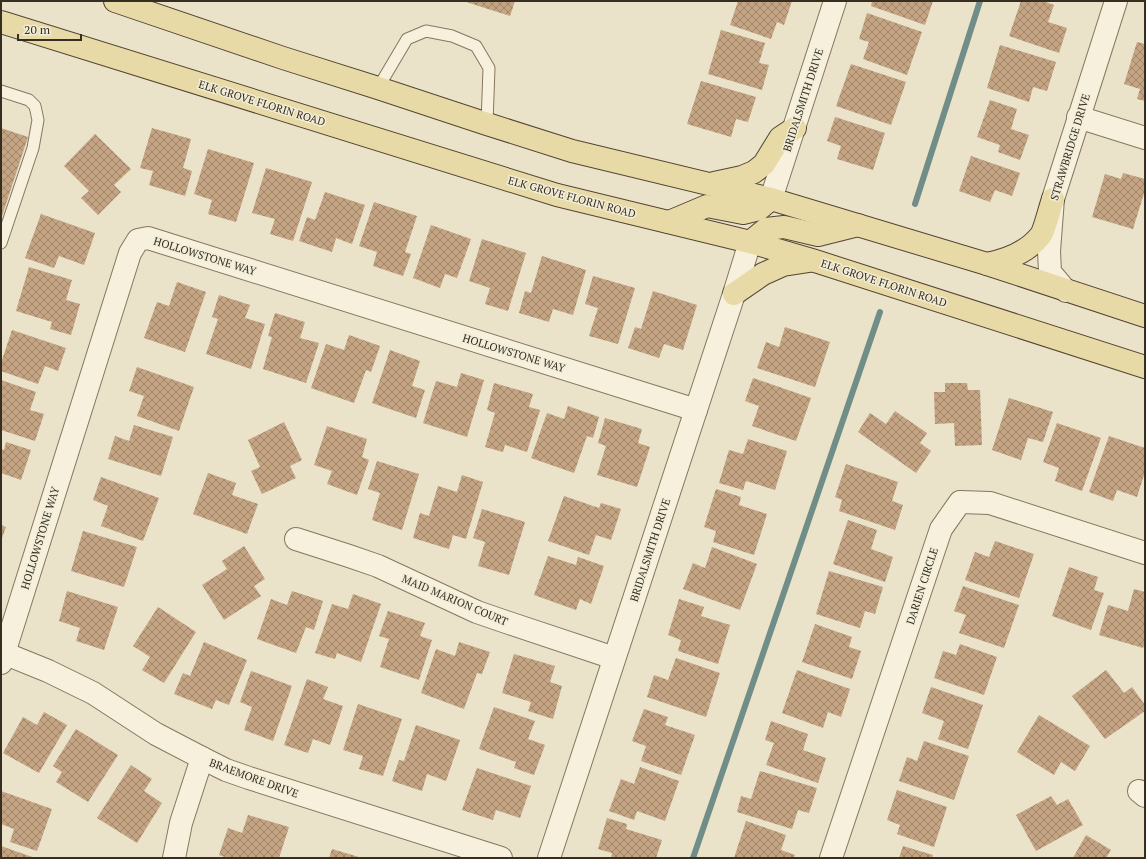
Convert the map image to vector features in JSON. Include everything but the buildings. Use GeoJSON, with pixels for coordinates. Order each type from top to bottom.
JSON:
{"type":"FeatureCollection","features":[{"type":"Feature","properties":{"kind":"main road"},"geometry":{"type":"LineString","coordinates":[[115,1],[283,58],[486,124],[572,150],[771,199],[987,264],[1145,316]]}},
{"type":"Feature","properties":{"kind":"main road","name":"ELK GROVE FLORIN ROAD"},"geometry":{"type":"LineString","coordinates":[[1,22],[557,195],[750,242],[812,260],[1145,367]]}},
{"type":"Feature","properties":{"kind":"main road"},"geometry":{"type":"LineString","coordinates":[[710,184],[742,177],[754,172],[764,164],[780,138],[795,128]]}},
{"type":"Feature","properties":{"kind":"main road"},"geometry":{"type":"LineString","coordinates":[[669,222],[707,206],[743,213],[759,209],[771,199]]}},
{"type":"Feature","properties":{"kind":"main road"},"geometry":{"type":"LineString","coordinates":[[987,264],[1011,257],[1030,246],[1042,234],[1052,199]]}},
{"type":"Feature","properties":{"kind":"main road"},"geometry":{"type":"LineString","coordinates":[[750,242],[766,229],[784,227],[818,235],[858,225]]}},
{"type":"Feature","properties":{"kind":"main road"},"geometry":{"type":"LineString","coordinates":[[734,294],[763,274],[783,266],[812,260]]}},
{"type":"Feature","properties":{"kind":"street","name":"BRIDALSMITH DRIVE"},"geometry":{"type":"LineString","coordinates":[[771,199],[835,1]]}},
{"type":"Feature","properties":{"kind":"street","name":"STRAWBRIDGE DRIVE"},"geometry":{"type":"LineString","coordinates":[[1066,291],[1050,272],[1049,251],[1052,199],[1116,1]]}},
{"type":"Feature","properties":{"kind":"street"},"geometry":{"type":"LineString","coordinates":[[1078,117],[1145,138]]}},
{"type":"Feature","properties":{"kind":"street","name":"HOLLOWSTONE WAY"},"geometry":{"type":"LineString","coordinates":[[2,656],[130,253],[138,240],[148,238],[696,410]]}},
{"type":"Feature","properties":{"kind":"street","name":"BRIDALSMITH DRIVE"},"geometry":{"type":"LineString","coordinates":[[549,858],[750,242]]}},
{"type":"Feature","properties":{"kind":"street","name":"DARIEN CIRCLE"},"geometry":{"type":"LineString","coordinates":[[831,858],[941,529],[960,502],[990,502],[1145,553]]}},
{"type":"Feature","properties":{"kind":"street","name":"MAID MARION COURT"},"geometry":{"type":"LineString","coordinates":[[296,539],[378,566],[476,612],[614,658]]}},
{"type":"Feature","properties":{"kind":"street","name":"BRAEMORE DRIVE"},"geometry":{"type":"LineString","coordinates":[[2,656],[48,671],[93,693],[156,734],[226,770],[501,858]]}},
{"type":"Feature","properties":{"kind":"street"},"geometry":{"type":"LineString","coordinates":[[174,858],[182,823],[202,758]]}},
{"type":"Feature","properties":{"kind":"lane"},"geometry":{"type":"LineString","coordinates":[[378,88],[407,39],[426,31],[452,36],[476,46],[489,68],[486,124]]}},
{"type":"Feature","properties":{"kind":"lane"},"geometry":{"type":"LineString","coordinates":[[1,91],[29,100],[35,106],[38,120],[33,148],[1,243]]}},
{"type":"Feature","properties":{"kind":"waterway"},"geometry":{"type":"LineString","coordinates":[[915,204],[980,1]]}},
{"type":"Feature","properties":{"kind":"waterway"},"geometry":{"type":"LineString","coordinates":[[693,858],[880,312]]}}]}
